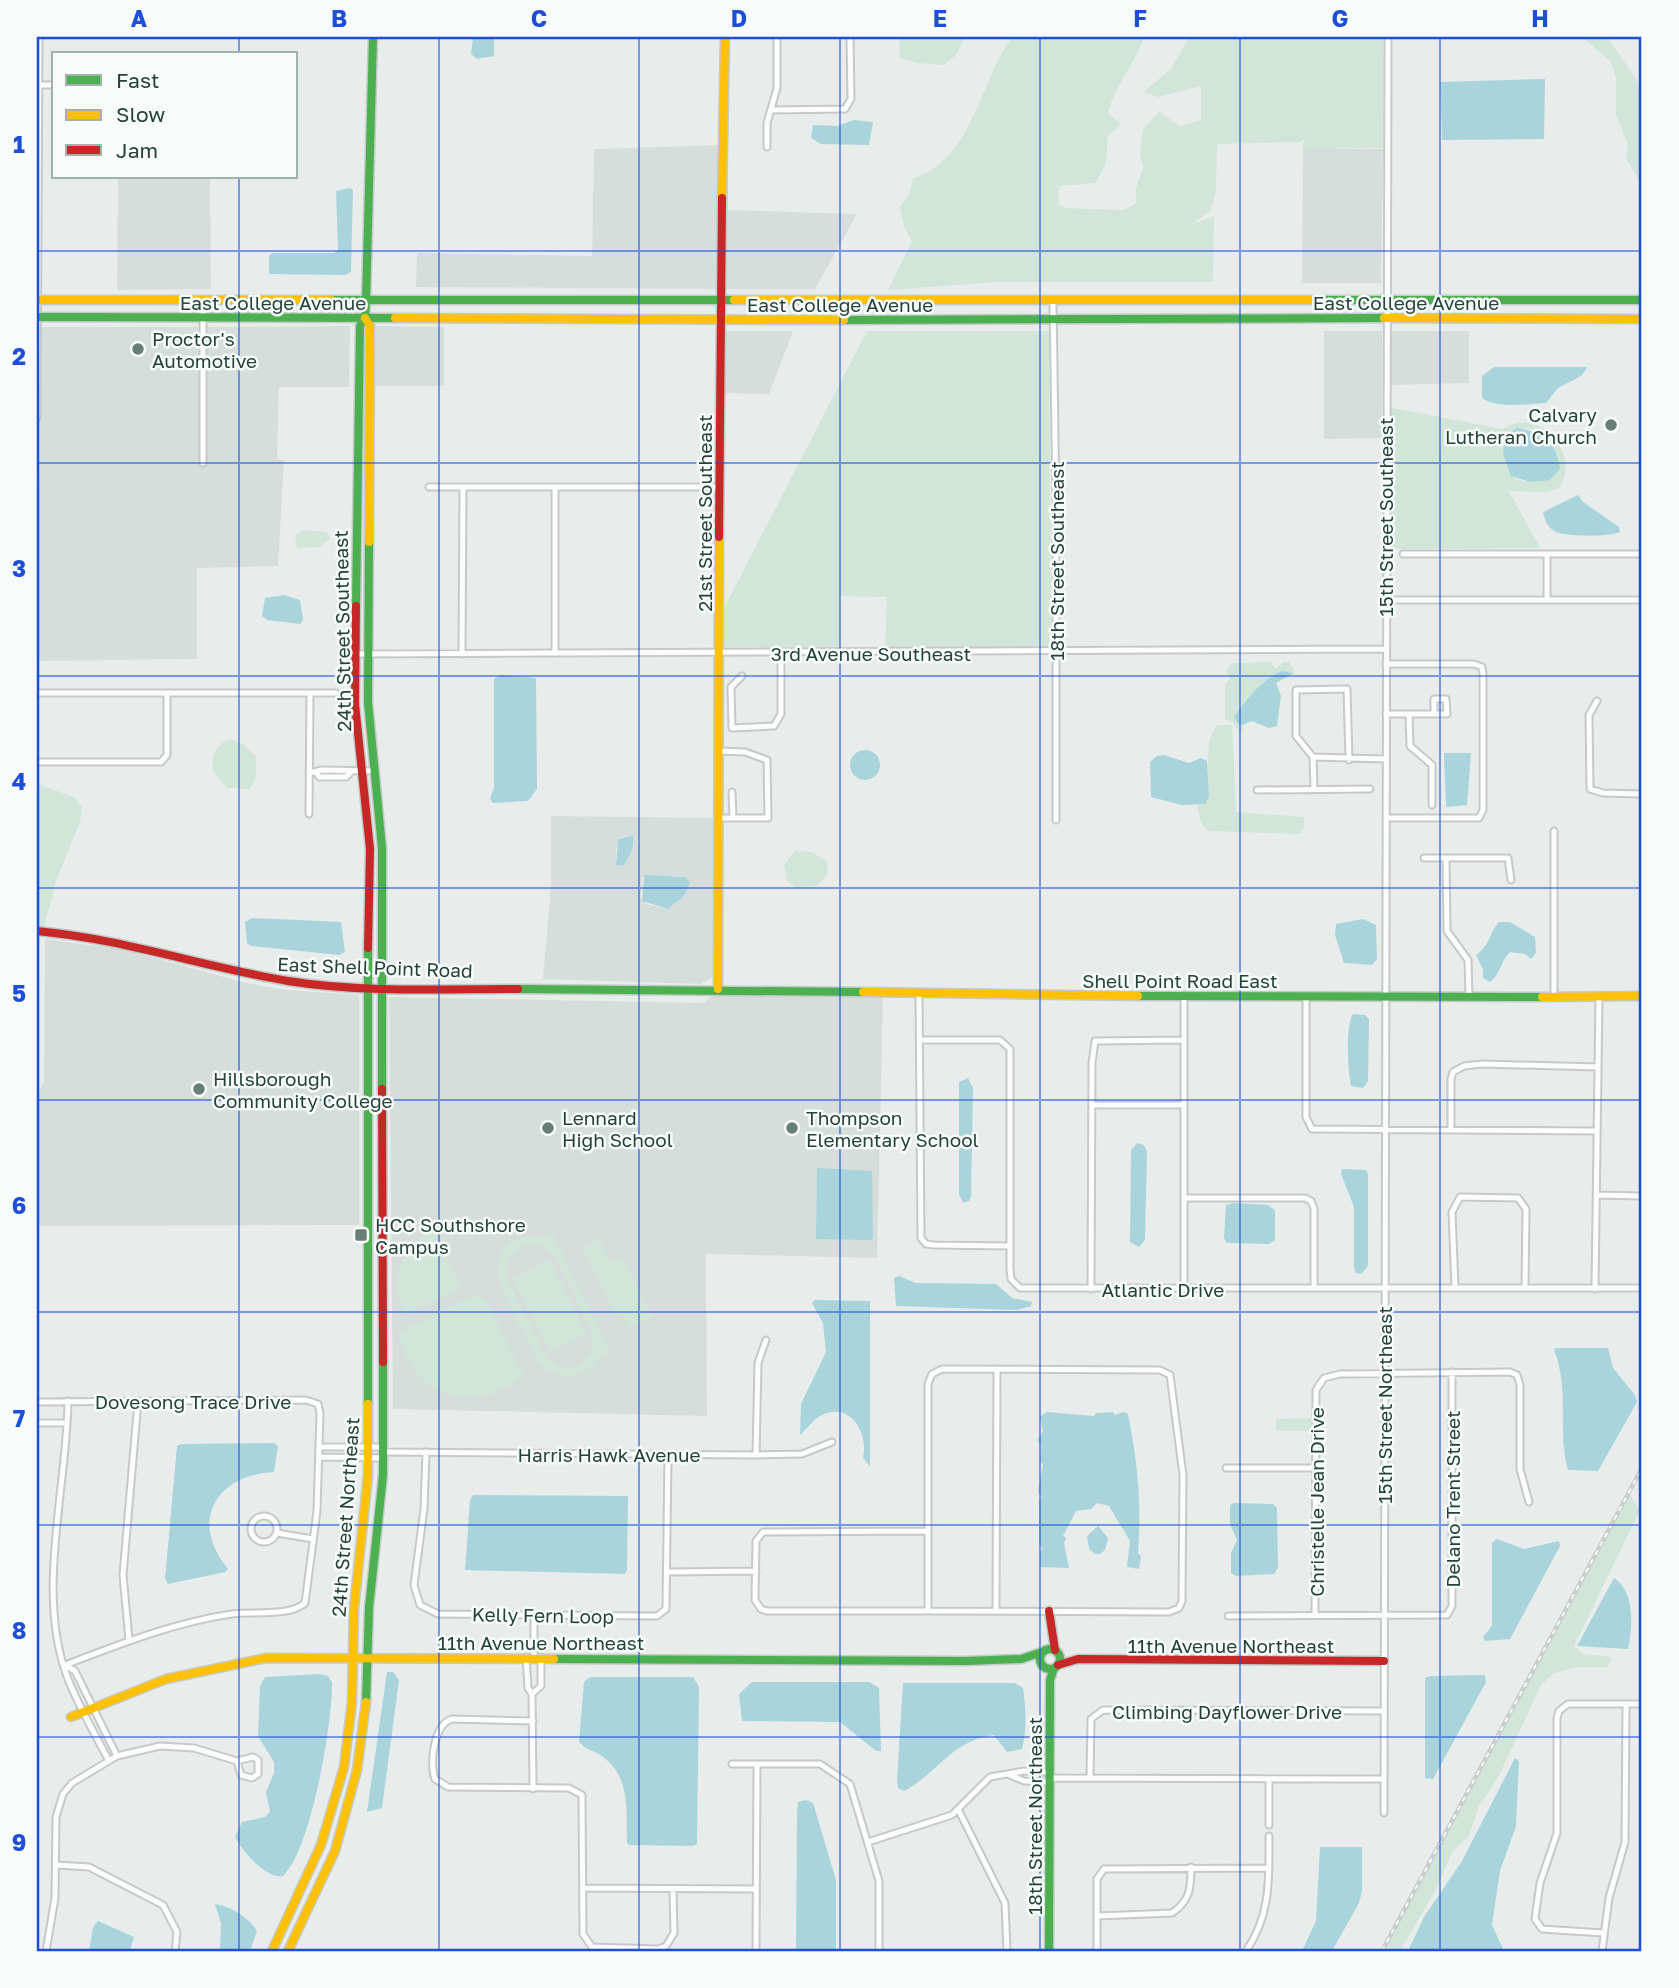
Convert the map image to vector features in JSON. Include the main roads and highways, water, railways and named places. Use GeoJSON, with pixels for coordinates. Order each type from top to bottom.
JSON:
{"type":"FeatureCollection","features":[{"type":"Feature","properties":{"kind":"water"},"geometry":{"type":"Polygon","coordinates":[[[473,37],[494,37],[494,56],[477,59],[471,54],[473,37]]]}},
{"type":"Feature","properties":{"kind":"water"},"geometry":{"type":"Polygon","coordinates":[[[1545,79],[1544,139],[1442,140],[1440,82],[1545,79]]]}},
{"type":"Feature","properties":{"kind":"water"},"geometry":{"type":"Polygon","coordinates":[[[854,120],[873,122],[869,145],[821,144],[811,138],[813,125],[837,126],[854,120]]]}},
{"type":"Feature","properties":{"kind":"water"},"geometry":{"type":"Polygon","coordinates":[[[350,188],[353,190],[351,272],[345,275],[269,274],[269,256],[272,253],[334,253],[338,250],[336,191],[350,188]]]}},
{"type":"Feature","properties":{"kind":"water"},"geometry":{"type":"Polygon","coordinates":[[[1494,367],[1587,368],[1581,376],[1558,388],[1546,403],[1513,405],[1496,404],[1482,398],[1482,376],[1494,367]]]}},
{"type":"Feature","properties":{"kind":"water"},"geometry":{"type":"Polygon","coordinates":[[[1517,428],[1541,435],[1555,451],[1560,469],[1550,480],[1530,482],[1511,476],[1503,454],[1505,436],[1517,428]]]}},
{"type":"Feature","properties":{"kind":"water"},"geometry":{"type":"Polygon","coordinates":[[[1578,495],[1583,502],[1619,527],[1620,532],[1607,535],[1576,535],[1554,531],[1543,512],[1578,495]]]}},
{"type":"Feature","properties":{"kind":"water"},"geometry":{"type":"Polygon","coordinates":[[[284,595],[300,600],[303,620],[300,624],[267,620],[262,616],[265,598],[284,595]]]}},
{"type":"Feature","properties":{"kind":"water"},"geometry":{"type":"Polygon","coordinates":[[[1282,671],[1294,673],[1276,683],[1281,696],[1277,726],[1269,728],[1252,721],[1240,726],[1234,717],[1244,703],[1261,685],[1282,671]]]}},
{"type":"Feature","properties":{"kind":"water"},"geometry":{"type":"Polygon","coordinates":[[[501,675],[536,678],[537,789],[528,801],[493,803],[490,799],[494,788],[494,679],[501,675]]]}},
{"type":"Feature","properties":{"kind":"water"},"geometry":{"type":"Polygon","coordinates":[[[865,750],[875,755],[880,765],[875,775],[865,780],[855,775],[850,765],[855,755],[865,750]]]}},
{"type":"Feature","properties":{"kind":"water"},"geometry":{"type":"Polygon","coordinates":[[[1444,753],[1471,753],[1467,805],[1446,807],[1444,753]]]}},
{"type":"Feature","properties":{"kind":"water"},"geometry":{"type":"Polygon","coordinates":[[[1164,755],[1189,763],[1201,758],[1207,761],[1209,797],[1205,804],[1182,805],[1151,797],[1150,762],[1157,756],[1164,755]]]}},
{"type":"Feature","properties":{"kind":"water"},"geometry":{"type":"Polygon","coordinates":[[[633,835],[633,846],[628,859],[623,866],[616,865],[618,839],[633,835]]]}},
{"type":"Feature","properties":{"kind":"water"},"geometry":{"type":"Polygon","coordinates":[[[644,875],[686,877],[690,883],[684,896],[668,909],[642,901],[644,875]]]}},
{"type":"Feature","properties":{"kind":"water"},"geometry":{"type":"Polygon","coordinates":[[[252,918],[341,922],[345,952],[339,955],[251,946],[247,943],[245,922],[252,918]]]}},
{"type":"Feature","properties":{"kind":"water"},"geometry":{"type":"Polygon","coordinates":[[[1363,919],[1376,925],[1377,959],[1372,965],[1344,963],[1335,935],[1336,924],[1363,919]]]}},
{"type":"Feature","properties":{"kind":"water"},"geometry":{"type":"Polygon","coordinates":[[[1499,922],[1510,922],[1535,937],[1536,953],[1531,959],[1525,954],[1510,952],[1490,982],[1483,978],[1483,969],[1476,955],[1485,947],[1499,922]]]}},
{"type":"Feature","properties":{"kind":"water"},"geometry":{"type":"Polygon","coordinates":[[[1353,1014],[1365,1015],[1369,1019],[1368,1081],[1363,1088],[1351,1086],[1350,1079],[1348,1038],[1353,1014]]]}},
{"type":"Feature","properties":{"kind":"water"},"geometry":{"type":"Polygon","coordinates":[[[968,1078],[973,1088],[971,1197],[963,1203],[959,1194],[959,1082],[968,1078]]]}},
{"type":"Feature","properties":{"kind":"water"},"geometry":{"type":"Polygon","coordinates":[[[1137,1143],[1144,1145],[1147,1152],[1145,1240],[1139,1247],[1130,1242],[1131,1150],[1137,1143]]]}},
{"type":"Feature","properties":{"kind":"water"},"geometry":{"type":"Polygon","coordinates":[[[817,1168],[872,1171],[873,1238],[816,1239],[817,1168]]]}},
{"type":"Feature","properties":{"kind":"water"},"geometry":{"type":"Polygon","coordinates":[[[1342,1169],[1366,1170],[1368,1174],[1368,1266],[1361,1274],[1356,1273],[1354,1267],[1354,1207],[1341,1174],[1342,1169]]]}},
{"type":"Feature","properties":{"kind":"water"},"geometry":{"type":"Polygon","coordinates":[[[1226,1205],[1268,1205],[1275,1210],[1275,1240],[1269,1244],[1227,1243],[1224,1238],[1226,1205]]]}},
{"type":"Feature","properties":{"kind":"water"},"geometry":{"type":"Polygon","coordinates":[[[899,1276],[916,1283],[996,1284],[1012,1298],[1032,1302],[1031,1306],[1017,1310],[896,1306],[894,1278],[899,1276]]]}},
{"type":"Feature","properties":{"kind":"water"},"geometry":{"type":"Polygon","coordinates":[[[815,1300],[870,1301],[870,1466],[863,1458],[860,1430],[855,1422],[840,1412],[820,1416],[800,1435],[801,1404],[826,1352],[823,1323],[812,1303],[815,1300]]]}},
{"type":"Feature","properties":{"kind":"water"},"geometry":{"type":"Polygon","coordinates":[[[1608,1348],[1613,1368],[1635,1395],[1637,1402],[1598,1471],[1568,1470],[1563,1440],[1563,1395],[1554,1350],[1608,1348]]]}},
{"type":"Feature","properties":{"kind":"water"},"geometry":{"type":"Polygon","coordinates":[[[1047,1412],[1094,1416],[1096,1413],[1113,1412],[1115,1415],[1123,1412],[1128,1414],[1138,1481],[1138,1553],[1141,1556],[1139,1569],[1127,1567],[1130,1541],[1109,1506],[1097,1503],[1091,1509],[1076,1511],[1063,1536],[1066,1538],[1064,1543],[1069,1568],[1040,1567],[1040,1551],[1043,1549],[1039,1545],[1039,1500],[1042,1497],[1038,1492],[1043,1464],[1040,1462],[1041,1446],[1037,1440],[1043,1432],[1040,1417],[1047,1412]]]}},
{"type":"Feature","properties":{"kind":"water"},"geometry":{"type":"Polygon","coordinates":[[[274,1443],[278,1446],[274,1472],[253,1475],[236,1482],[223,1492],[214,1504],[210,1518],[210,1534],[216,1551],[228,1569],[225,1572],[168,1584],[165,1579],[177,1446],[274,1443]]]}},
{"type":"Feature","properties":{"kind":"water"},"geometry":{"type":"Polygon","coordinates":[[[473,1495],[628,1496],[625,1574],[465,1570],[470,1500],[473,1495]]]}},
{"type":"Feature","properties":{"kind":"water"},"geometry":{"type":"Polygon","coordinates":[[[1273,1504],[1277,1508],[1278,1568],[1274,1574],[1236,1576],[1231,1573],[1231,1553],[1237,1540],[1230,1524],[1230,1505],[1273,1504]]]}},
{"type":"Feature","properties":{"kind":"water"},"geometry":{"type":"Polygon","coordinates":[[[1098,1526],[1108,1538],[1105,1550],[1095,1554],[1089,1549],[1087,1536],[1098,1526]]]}},
{"type":"Feature","properties":{"kind":"water"},"geometry":{"type":"Polygon","coordinates":[[[1497,1539],[1524,1549],[1559,1541],[1560,1546],[1510,1639],[1485,1641],[1483,1637],[1492,1626],[1492,1543],[1497,1539]]]}},
{"type":"Feature","properties":{"kind":"water"},"geometry":{"type":"Polygon","coordinates":[[[1614,1578],[1626,1591],[1631,1610],[1628,1649],[1577,1646],[1614,1578]]]}},
{"type":"Feature","properties":{"kind":"water"},"geometry":{"type":"Polygon","coordinates":[[[387,1672],[393,1672],[399,1680],[382,1808],[367,1812],[387,1672]]]}},
{"type":"Feature","properties":{"kind":"water"},"geometry":{"type":"Polygon","coordinates":[[[319,1674],[328,1676],[332,1682],[329,1726],[318,1784],[303,1840],[293,1862],[283,1876],[276,1876],[255,1863],[235,1837],[242,1822],[265,1817],[270,1812],[266,1792],[274,1773],[274,1762],[258,1736],[260,1686],[265,1677],[319,1674]]]}},
{"type":"Feature","properties":{"kind":"water"},"geometry":{"type":"Polygon","coordinates":[[[1485,1675],[1486,1682],[1433,1779],[1425,1778],[1425,1678],[1485,1675]]]}},
{"type":"Feature","properties":{"kind":"water"},"geometry":{"type":"Polygon","coordinates":[[[590,1677],[693,1677],[699,1687],[697,1844],[629,1845],[625,1795],[618,1774],[602,1756],[579,1741],[584,1682],[590,1677]]]}},
{"type":"Feature","properties":{"kind":"water"},"geometry":{"type":"Polygon","coordinates":[[[752,1682],[869,1682],[879,1688],[881,1751],[876,1751],[840,1722],[742,1721],[739,1694],[752,1682]]]}},
{"type":"Feature","properties":{"kind":"water"},"geometry":{"type":"Polygon","coordinates":[[[903,1683],[1015,1683],[1023,1688],[1024,1696],[1025,1727],[1022,1749],[1007,1752],[994,1735],[979,1739],[966,1744],[904,1791],[898,1788],[903,1683]]]}},
{"type":"Feature","properties":{"kind":"water"},"geometry":{"type":"Polygon","coordinates":[[[1515,1758],[1519,1761],[1516,1826],[1500,1871],[1492,1925],[1504,1951],[1408,1951],[1424,1917],[1462,1861],[1515,1758]]]}},
{"type":"Feature","properties":{"kind":"water"},"geometry":{"type":"Polygon","coordinates":[[[806,1800],[813,1803],[836,1880],[836,1951],[796,1951],[797,1812],[798,1802],[806,1800]]]}},
{"type":"Feature","properties":{"kind":"water"},"geometry":{"type":"Polygon","coordinates":[[[1320,1847],[1362,1847],[1362,1891],[1359,1903],[1332,1951],[1302,1951],[1316,1921],[1320,1847]]]}},
{"type":"Feature","properties":{"kind":"water"},"geometry":{"type":"Polygon","coordinates":[[[215,1904],[239,1913],[254,1926],[257,1931],[250,1951],[220,1951],[221,1923],[215,1904]]]}},
{"type":"Feature","properties":{"kind":"water"},"geometry":{"type":"Polygon","coordinates":[[[98,1921],[134,1937],[130,1951],[89,1951],[93,1927],[98,1921]]]}},
{"type":"Feature","properties":{"kind":"railway"},"geometry":{"type":"LineString","coordinates":[[1382,1951],[1642,1468]]}},
{"type":"Feature","properties":{"kind":"place","name":"Proctor's Automotive"},"geometry":{"type":"Point","coordinates":[138,349]}},
{"type":"Feature","properties":{"kind":"place","name":"Calvary Lutheran Church"},"geometry":{"type":"Point","coordinates":[1611,425]}},
{"type":"Feature","properties":{"kind":"place","name":"Hillsborough Community College"},"geometry":{"type":"Point","coordinates":[199,1089]}},
{"type":"Feature","properties":{"kind":"place","name":"Lennard High School"},"geometry":{"type":"Point","coordinates":[548,1128]}},
{"type":"Feature","properties":{"kind":"place","name":"Thompson Elementary School"},"geometry":{"type":"Point","coordinates":[792,1128]}},
{"type":"Feature","properties":{"kind":"place","name":"HCC Southshore Campus"},"geometry":{"type":"Point","coordinates":[361,1235]}}]}
